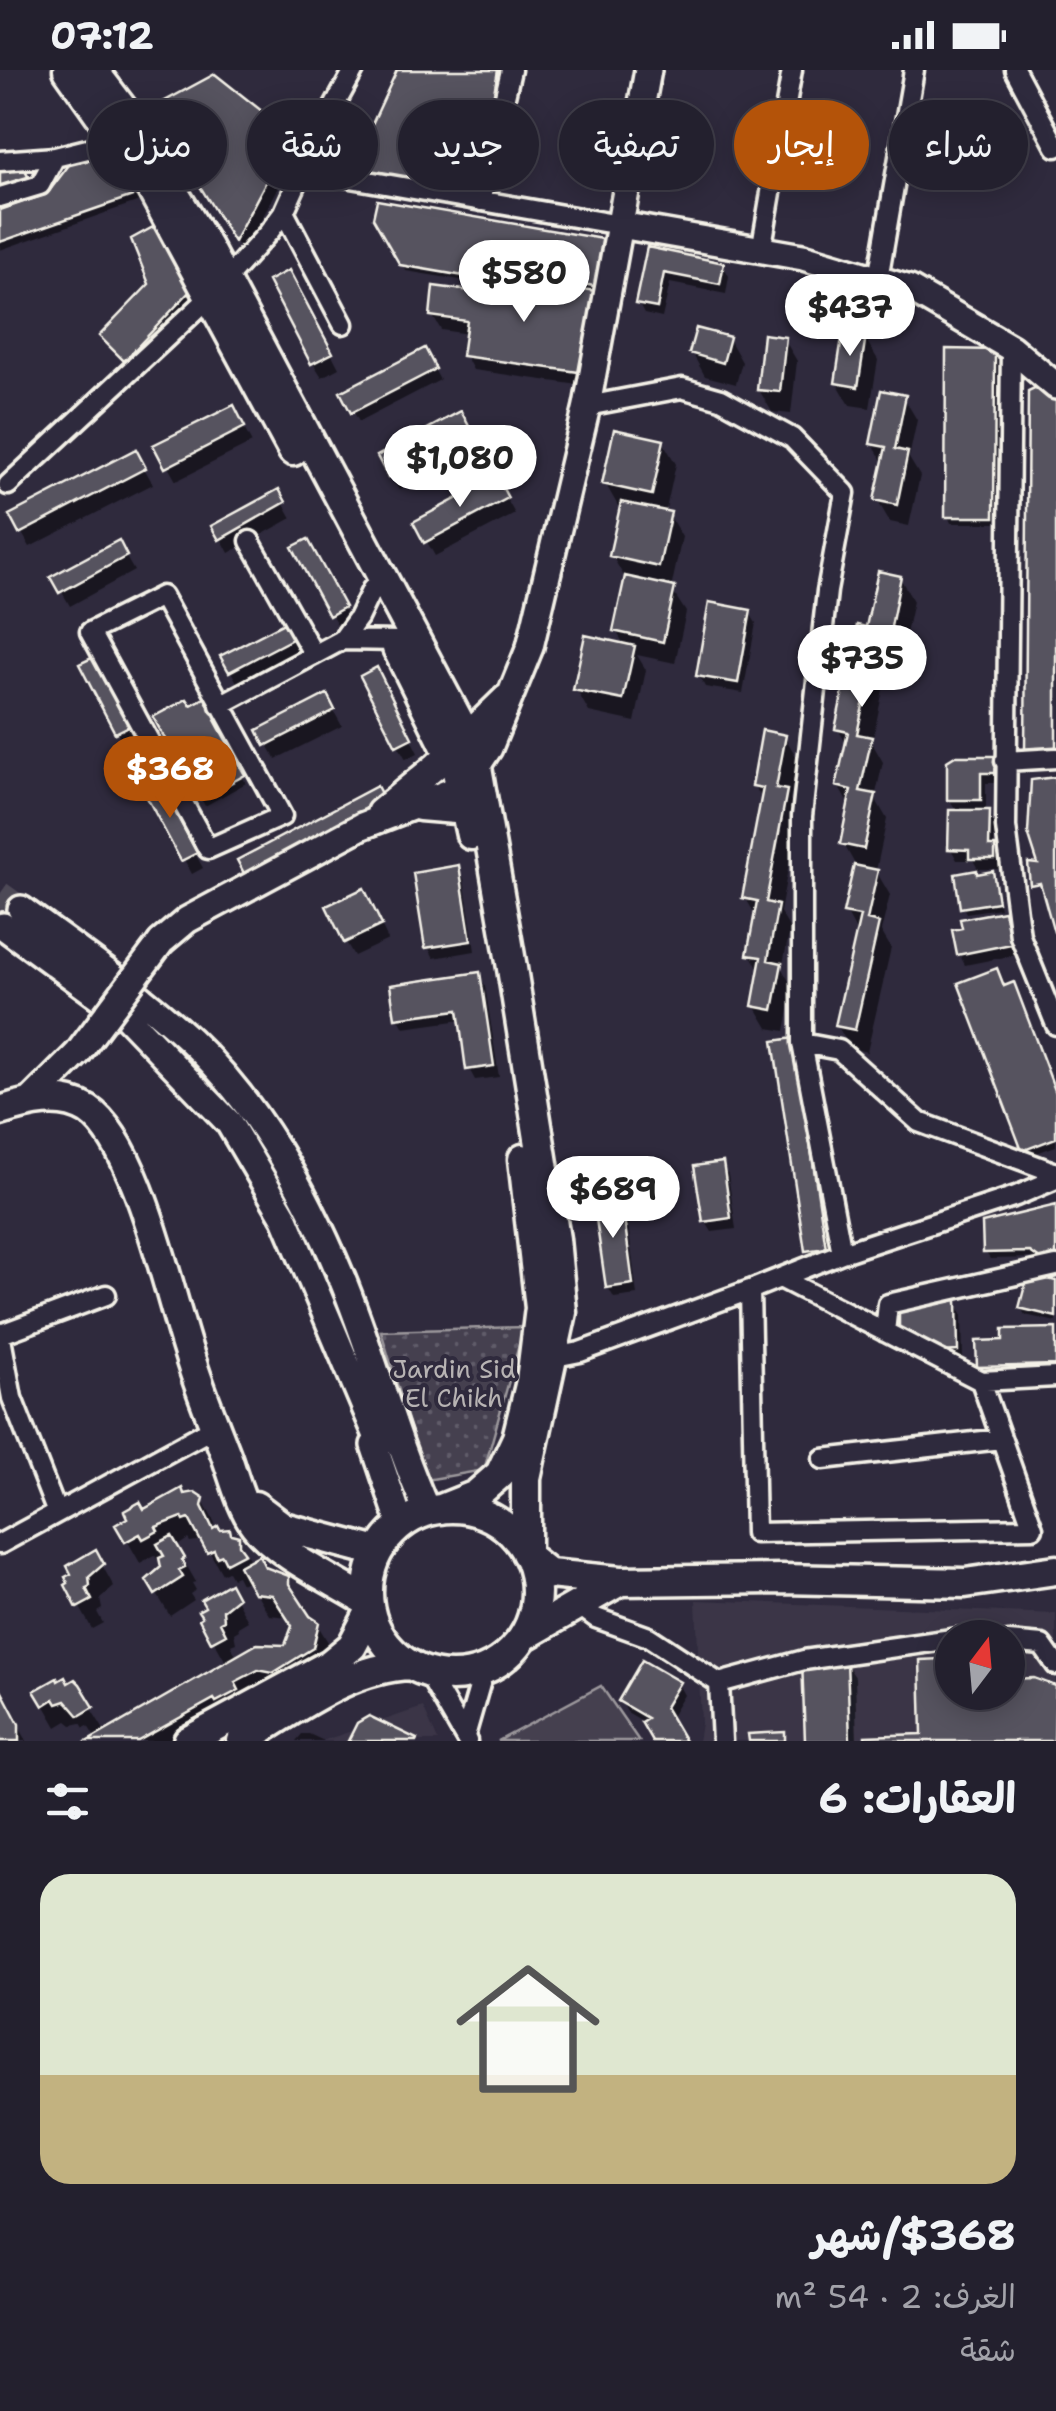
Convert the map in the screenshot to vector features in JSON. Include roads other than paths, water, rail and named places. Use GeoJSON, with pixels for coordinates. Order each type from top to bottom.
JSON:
{"type":"FeatureCollection","features":[{"type":"Feature","properties":{"kind":"main road"},"geometry":{"type":"LineString","coordinates":[[68,70],[94,100]]}},
{"type":"Feature","properties":{"kind":"main road"},"geometry":{"type":"LineString","coordinates":[[93,70],[108,100]]}},
{"type":"Feature","properties":{"kind":"main road"},"geometry":{"type":"LineString","coordinates":[[153,190],[217,290],[458,743],[503,964],[538,1189],[562,1312],[526,1478],[528,1556],[536,1584],[534,1611],[524,1636]]}},
{"type":"Feature","properties":{"kind":"main road"},"geometry":{"type":"LineString","coordinates":[[420,806],[469,787]]}},
{"type":"Feature","properties":{"kind":"main road"},"geometry":{"type":"LineString","coordinates":[[469,787],[503,964]]}},
{"type":"Feature","properties":{"kind":"main road"},"geometry":{"type":"LineString","coordinates":[[0,1111],[29,1102],[60,1100],[88,1110],[112,1134],[132,1170],[190,1358],[254,1524],[284,1553],[318,1570],[369,1607],[385,1642],[419,1669]]}},
{"type":"Feature","properties":{"kind":"main road"},"geometry":{"type":"LineString","coordinates":[[188,1741],[330,1664],[352,1646],[369,1607],[369,1576],[378,1552],[401,1525],[476,1495],[500,1474],[517,1438],[536,1352],[540,1308],[538,1189]]}},
{"type":"Feature","properties":{"kind":"main road"},"geometry":{"type":"LineString","coordinates":[[237,1486],[254,1505],[284,1527],[378,1552]]}},
{"type":"Feature","properties":{"kind":"main road"},"geometry":{"type":"LineString","coordinates":[[434,1510],[466,1510],[490,1517],[511,1532],[528,1556],[549,1574],[620,1581],[782,1579],[966,1584],[1056,1570]]}},
{"type":"Feature","properties":{"kind":"main road"},"geometry":{"type":"LineString","coordinates":[[242,1741],[348,1679],[392,1666],[446,1676],[484,1670],[506,1656],[524,1636],[620,1581]]}},
{"type":"Feature","properties":{"kind":"street"},"geometry":{"type":"LineString","coordinates":[[338,100],[354,70]]}},
{"type":"Feature","properties":{"kind":"street"},"geometry":{"type":"LineString","coordinates":[[481,201],[512,70]]}},
{"type":"Feature","properties":{"kind":"street"},"geometry":{"type":"LineString","coordinates":[[469,787],[514,692],[530,647],[587,406],[648,70]]}},
{"type":"Feature","properties":{"kind":"street"},"geometry":{"type":"LineString","coordinates":[[761,251],[792,70]]}},
{"type":"Feature","properties":{"kind":"street"},"geometry":{"type":"LineString","coordinates":[[878,280],[914,70]]}},
{"type":"Feature","properties":{"kind":"street"},"geometry":{"type":"LineString","coordinates":[[1015,70],[1056,147]]}},
{"type":"Feature","properties":{"kind":"street"},"geometry":{"type":"LineString","coordinates":[[0,161],[54,157],[88,148]]}},
{"type":"Feature","properties":{"kind":"street"},"geometry":{"type":"LineString","coordinates":[[0,197],[40,185],[54,157]]}},
{"type":"Feature","properties":{"kind":"street"},"geometry":{"type":"LineString","coordinates":[[378,183],[803,257],[910,289],[1011,348],[1056,386]]}},
{"type":"Feature","properties":{"kind":"street"},"geometry":{"type":"LineString","coordinates":[[8,486],[217,290],[284,212],[294,190]]}},
{"type":"Feature","properties":{"kind":"street"},"geometry":{"type":"LineString","coordinates":[[284,212],[343,324]]}},
{"type":"Feature","properties":{"kind":"street"},"geometry":{"type":"LineString","coordinates":[[1011,348],[1006,827],[1020,936],[1056,1025]]}},
{"type":"Feature","properties":{"kind":"street"},"geometry":{"type":"LineString","coordinates":[[587,406],[682,388],[721,399],[792,438],[845,493],[827,591],[802,816],[802,1044],[842,1252]]}},
{"type":"Feature","properties":{"kind":"street"},"geometry":{"type":"LineString","coordinates":[[250,540],[314,655]]}},
{"type":"Feature","properties":{"kind":"street"},"geometry":{"type":"LineString","coordinates":[[342,640],[376,586]]}},
{"type":"Feature","properties":{"kind":"street"},"geometry":{"type":"LineString","coordinates":[[162,596],[220,705],[282,816],[208,849],[90,632],[162,596]]}},
{"type":"Feature","properties":{"kind":"street"},"geometry":{"type":"LineString","coordinates":[[220,705],[342,640],[402,637]]}},
{"type":"Feature","properties":{"kind":"street"},"geometry":{"type":"LineString","coordinates":[[362,826],[514,692]]}},
{"type":"Feature","properties":{"kind":"street"},"geometry":{"type":"LineString","coordinates":[[1006,761],[1056,758]]}},
{"type":"Feature","properties":{"kind":"street"},"geometry":{"type":"LineString","coordinates":[[29,1102],[78,1053],[161,942],[187,920],[362,826],[420,806]]}},
{"type":"Feature","properties":{"kind":"street"},"geometry":{"type":"LineString","coordinates":[[401,1525],[374,1445],[380,1444],[330,1323],[284,1218],[229,1123],[126,1016],[12,917],[140,998],[192,1042],[232,1086],[271,1139],[341,1276],[434,1510]]}},
{"type":"Feature","properties":{"kind":"street"},"geometry":{"type":"LineString","coordinates":[[802,1044],[839,1050],[919,1122],[1056,1176]]}},
{"type":"Feature","properties":{"kind":"street"},"geometry":{"type":"LineString","coordinates":[[74,1105],[71,1072],[78,1053]]}},
{"type":"Feature","properties":{"kind":"street"},"geometry":{"type":"LineString","coordinates":[[555,1357],[580,1352],[750,1290],[842,1252],[1016,1196],[1056,1176]]}},
{"type":"Feature","properties":{"kind":"street"},"geometry":{"type":"LineString","coordinates":[[884,1332],[888,1304],[1056,1266]]}},
{"type":"Feature","properties":{"kind":"street"},"geometry":{"type":"LineString","coordinates":[[780,1278],[981,1381],[1056,1376]]}},
{"type":"Feature","properties":{"kind":"street"},"geometry":{"type":"LineString","coordinates":[[750,1290],[755,1533],[1034,1528],[981,1381]]}},
{"type":"Feature","properties":{"kind":"street"},"geometry":{"type":"LineString","coordinates":[[58,1513],[12,1398],[0,1333],[106,1295]]}},
{"type":"Feature","properties":{"kind":"street"},"geometry":{"type":"LineString","coordinates":[[0,1544],[216,1427]]}},
{"type":"Feature","properties":{"kind":"street"},"geometry":{"type":"LineString","coordinates":[[822,1459],[1001,1439]]}},
{"type":"Feature","properties":{"kind":"street"},"geometry":{"type":"LineString","coordinates":[[577,1604],[596,1618],[649,1637],[719,1683],[804,1660],[935,1641]]}},
{"type":"Feature","properties":{"kind":"street"},"geometry":{"type":"LineString","coordinates":[[1025,1644],[1042,1645],[1056,1665]]}},
{"type":"Feature","properties":{"kind":"street"},"geometry":{"type":"LineString","coordinates":[[419,1669],[466,1738]]}},
{"type":"Feature","properties":{"kind":"street"},"geometry":{"type":"LineString","coordinates":[[466,1738],[484,1670]]}},
{"type":"Feature","properties":{"kind":"street"},"geometry":{"type":"LineString","coordinates":[[719,1683],[722,1741]]}},
{"type":"Feature","properties":{"kind":"tunnel"},"geometry":{"type":"LineString","coordinates":[[0,894],[21,909]]}},
{"type":"Feature","properties":{"kind":"park label","name":"Jardin Sid El Chikh"},"geometry":{"type":"Point","coordinates":[454,1384]}}]}
